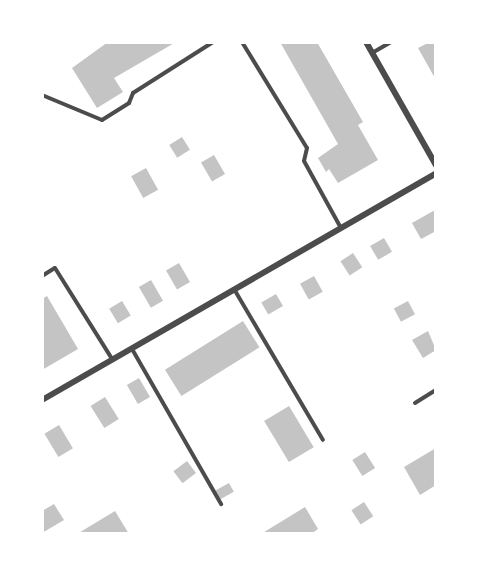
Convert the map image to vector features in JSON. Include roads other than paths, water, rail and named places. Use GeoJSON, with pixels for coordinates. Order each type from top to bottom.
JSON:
{"type":"FeatureCollection","features":[{"type":"Feature","properties":{"kind":"street"},"geometry":{"type":"LineString","coordinates":[[366,42],[436,165]]}},
{"type":"Feature","properties":{"kind":"street"},"geometry":{"type":"LineString","coordinates":[[42,400],[436,173]]}},
{"type":"Feature","properties":{"kind":"lane"},"geometry":{"type":"LineString","coordinates":[[42,95],[102,120],[129,103],[134,93],[213,42]]}},
{"type":"Feature","properties":{"kind":"lane"},"geometry":{"type":"LineString","coordinates":[[242,42],[307,148],[304,161],[341,228]]}},
{"type":"Feature","properties":{"kind":"lane"},"geometry":{"type":"LineString","coordinates":[[372,53],[391,42]]}},
{"type":"Feature","properties":{"kind":"lane"},"geometry":{"type":"LineString","coordinates":[[42,276],[55,268],[112,359]]}},
{"type":"Feature","properties":{"kind":"lane"},"geometry":{"type":"LineString","coordinates":[[234,289],[323,440]]}},
{"type":"Feature","properties":{"kind":"lane"},"geometry":{"type":"LineString","coordinates":[[132,348],[221,504]]}},
{"type":"Feature","properties":{"kind":"lane"},"geometry":{"type":"LineString","coordinates":[[415,403],[436,390]]}}]}
